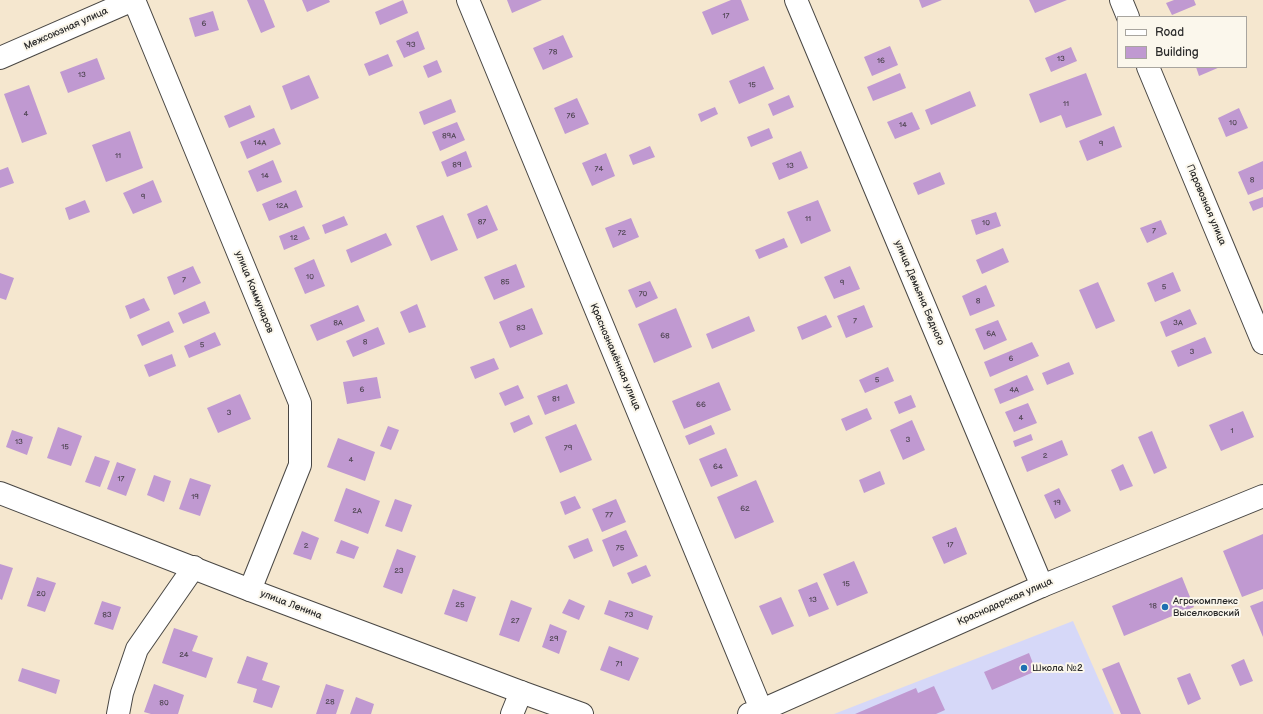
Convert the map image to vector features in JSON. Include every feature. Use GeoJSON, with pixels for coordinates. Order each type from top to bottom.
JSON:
{"type":"FeatureCollection","features":[{"type":"Feature","properties":{"kind":"street","name":"Межсоюзная улица"},"geometry":{"type":"LineString","coordinates":[[0,58],[133,0]]}},
{"type":"Feature","properties":{"kind":"street","name":"улица Коммунаров"},"geometry":{"type":"LineString","coordinates":[[133,0],[300,403],[300,465],[250,590]]}},
{"type":"Feature","properties":{"kind":"street","name":"Краснознамённая улица"},"geometry":{"type":"LineString","coordinates":[[468,0],[758,713]]}},
{"type":"Feature","properties":{"kind":"street","name":"улица Демьяна Бедного"},"geometry":{"type":"LineString","coordinates":[[796,0],[1042,586]]}},
{"type":"Feature","properties":{"kind":"street"},"geometry":{"type":"LineString","coordinates":[[1120,0],[1128,16]]}},
{"type":"Feature","properties":{"kind":"street","name":"Паровозная улица"},"geometry":{"type":"LineString","coordinates":[[1148,68],[1263,343]]}},
{"type":"Feature","properties":{"kind":"street","name":"улица Ленина"},"geometry":{"type":"LineString","coordinates":[[0,493],[250,590],[582,714]]}},
{"type":"Feature","properties":{"kind":"street","name":"Краснодарская улица"},"geometry":{"type":"LineString","coordinates":[[758,713],[1042,586],[1263,496]]}},
{"type":"Feature","properties":{"kind":"street"},"geometry":{"type":"LineString","coordinates":[[118,714],[122,693],[137,649],[194,567]]}},
{"type":"Feature","properties":{"kind":"street"},"geometry":{"type":"LineString","coordinates":[[512,714],[521,692]]}},
{"type":"Feature","properties":{"kind":"shaded area","name":"Школа №2"},"geometry":{"type":"Polygon","coordinates":[[[1073,621],[1114,714],[834,714],[1073,621]]]}},
{"type":"Feature","properties":{"kind":"building"},"geometry":{"type":"Polygon","coordinates":[[[247,0],[264,0],[275,27],[261,33],[247,0]]]}},
{"type":"Feature","properties":{"kind":"building"},"geometry":{"type":"Polygon","coordinates":[[[302,0],[329,0],[330,2],[307,12],[302,0]]]}},
{"type":"Feature","properties":{"kind":"building"},"geometry":{"type":"Polygon","coordinates":[[[403,0],[408,13],[380,25],[375,12],[403,0]]]}},
{"type":"Feature","properties":{"kind":"building"},"geometry":{"type":"Polygon","coordinates":[[[507,0],[542,0],[512,13],[507,0]]]}},
{"type":"Feature","properties":{"kind":"building"},"geometry":{"type":"Polygon","coordinates":[[[731,0],[741,0],[749,20],[712,35],[702,12],[731,0]]]}},
{"type":"Feature","properties":{"kind":"building"},"geometry":{"type":"Polygon","coordinates":[[[919,0],[942,0],[922,8],[919,0]]]}},
{"type":"Feature","properties":{"kind":"building"},"geometry":{"type":"Polygon","coordinates":[[[1029,0],[1067,0],[1035,13],[1029,0]]]}},
{"type":"Feature","properties":{"kind":"building"},"geometry":{"type":"Polygon","coordinates":[[[1174,0],[1194,0],[1196,5],[1172,15],[1166,3],[1174,0]]]}},
{"type":"Feature","properties":{"kind":"building"},"geometry":{"type":"Polygon","coordinates":[[[213,11],[219,30],[195,37],[189,18],[213,11]]]}},
{"type":"Feature","properties":{"kind":"building"},"geometry":{"type":"Polygon","coordinates":[[[418,31],[425,49],[404,58],[396,41],[418,31]]]}},
{"type":"Feature","properties":{"kind":"building"},"geometry":{"type":"Polygon","coordinates":[[[563,35],[573,57],[543,70],[533,48],[563,35]]]}},
{"type":"Feature","properties":{"kind":"building"},"geometry":{"type":"Polygon","coordinates":[[[890,46],[898,65],[872,76],[864,57],[890,46]]]}},
{"type":"Feature","properties":{"kind":"building"},"geometry":{"type":"Polygon","coordinates":[[[1071,47],[1077,61],[1051,72],[1045,58],[1071,47]]]}},
{"type":"Feature","properties":{"kind":"building"},"geometry":{"type":"Polygon","coordinates":[[[388,54],[393,66],[369,76],[364,64],[388,54]]]}},
{"type":"Feature","properties":{"kind":"building"},"geometry":{"type":"Polygon","coordinates":[[[97,58],[105,79],[68,93],[60,72],[97,58]]]}},
{"type":"Feature","properties":{"kind":"building"},"geometry":{"type":"Polygon","coordinates":[[[437,60],[442,72],[428,78],[423,66],[437,60]]]}},
{"type":"Feature","properties":{"kind":"building"},"geometry":{"type":"Polygon","coordinates":[[[764,66],[774,89],[739,104],[729,81],[764,66]]]}},
{"type":"Feature","properties":{"kind":"building"},"geometry":{"type":"Polygon","coordinates":[[[1196,68],[1218,68],[1199,76],[1196,68]]]}},
{"type":"Feature","properties":{"kind":"building"},"geometry":{"type":"Polygon","coordinates":[[[900,73],[906,88],[873,101],[867,87],[900,73]]]}},
{"type":"Feature","properties":{"kind":"building"},"geometry":{"type":"Polygon","coordinates":[[[1086,73],[1102,115],[1066,128],[1061,115],[1040,123],[1029,94],[1086,73]]]}},
{"type":"Feature","properties":{"kind":"building"},"geometry":{"type":"Polygon","coordinates":[[[309,75],[319,98],[291,110],[282,86],[309,75]]]}},
{"type":"Feature","properties":{"kind":"building"},"geometry":{"type":"Polygon","coordinates":[[[29,85],[47,134],[22,143],[4,94],[29,85]]]}},
{"type":"Feature","properties":{"kind":"building"},"geometry":{"type":"Polygon","coordinates":[[[970,91],[976,106],[931,125],[925,110],[970,91]]]}},
{"type":"Feature","properties":{"kind":"building"},"geometry":{"type":"Polygon","coordinates":[[[789,95],[794,107],[773,116],[768,104],[789,95]]]}},
{"type":"Feature","properties":{"kind":"building"},"geometry":{"type":"Polygon","coordinates":[[[577,98],[589,124],[565,134],[554,108],[577,98]]]}},
{"type":"Feature","properties":{"kind":"building"},"geometry":{"type":"Polygon","coordinates":[[[451,99],[456,112],[424,125],[419,112],[451,99]]]}},
{"type":"Feature","properties":{"kind":"building"},"geometry":{"type":"Polygon","coordinates":[[[250,105],[255,117],[229,128],[224,116],[250,105]]]}},
{"type":"Feature","properties":{"kind":"building"},"geometry":{"type":"Polygon","coordinates":[[[715,107],[718,114],[701,122],[698,114],[715,107]]]}},
{"type":"Feature","properties":{"kind":"building"},"geometry":{"type":"Polygon","coordinates":[[[1239,108],[1248,128],[1226,137],[1218,118],[1239,108]]]}},
{"type":"Feature","properties":{"kind":"building"},"geometry":{"type":"Polygon","coordinates":[[[912,112],[920,129],[895,139],[887,122],[912,112]]]}},
{"type":"Feature","properties":{"kind":"building"},"geometry":{"type":"Polygon","coordinates":[[[457,122],[465,140],[440,151],[432,132],[457,122]]]}},
{"type":"Feature","properties":{"kind":"building"},"geometry":{"type":"Polygon","coordinates":[[[1114,126],[1122,147],[1087,161],[1079,141],[1114,126]]]}},
{"type":"Feature","properties":{"kind":"building"},"geometry":{"type":"Polygon","coordinates":[[[274,128],[281,144],[247,159],[240,142],[274,128]]]}},
{"type":"Feature","properties":{"kind":"building"},"geometry":{"type":"Polygon","coordinates":[[[769,128],[773,138],[751,147],[747,137],[769,128]]]}},
{"type":"Feature","properties":{"kind":"building"},"geometry":{"type":"Polygon","coordinates":[[[130,131],[143,168],[106,182],[92,145],[130,131]]]}},
{"type":"Feature","properties":{"kind":"building"},"geometry":{"type":"Polygon","coordinates":[[[650,146],[655,157],[633,165],[629,155],[650,146]]]}},
{"type":"Feature","properties":{"kind":"building"},"geometry":{"type":"Polygon","coordinates":[[[466,151],[472,167],[447,177],[441,162],[466,151]]]}},
{"type":"Feature","properties":{"kind":"building"},"geometry":{"type":"Polygon","coordinates":[[[801,151],[808,168],[779,180],[772,163],[801,151]]]}},
{"type":"Feature","properties":{"kind":"building"},"geometry":{"type":"Polygon","coordinates":[[[606,153],[615,176],[592,186],[582,163],[606,153]]]}},
{"type":"Feature","properties":{"kind":"building"},"geometry":{"type":"Polygon","coordinates":[[[273,160],[282,182],[257,192],[248,171],[273,160]]]}},
{"type":"Feature","properties":{"kind":"building"},"geometry":{"type":"Polygon","coordinates":[[[1263,161],[1263,189],[1248,195],[1238,172],[1263,161]]]}},
{"type":"Feature","properties":{"kind":"building"},"geometry":{"type":"Polygon","coordinates":[[[8,167],[14,183],[0,188],[0,170],[8,167]]]}},
{"type":"Feature","properties":{"kind":"building"},"geometry":{"type":"Polygon","coordinates":[[[940,172],[945,184],[918,195],[913,183],[940,172]]]}},
{"type":"Feature","properties":{"kind":"building"},"geometry":{"type":"Polygon","coordinates":[[[153,180],[162,202],[133,214],[123,193],[153,180]]]}},
{"type":"Feature","properties":{"kind":"building"},"geometry":{"type":"Polygon","coordinates":[[[296,190],[303,207],[269,221],[262,204],[296,190]]]}},
{"type":"Feature","properties":{"kind":"building"},"geometry":{"type":"Polygon","coordinates":[[[1263,197],[1263,207],[1253,211],[1249,202],[1263,197]]]}},
{"type":"Feature","properties":{"kind":"building"},"geometry":{"type":"Polygon","coordinates":[[[85,200],[90,212],[69,220],[65,208],[85,200]]]}},
{"type":"Feature","properties":{"kind":"building"},"geometry":{"type":"Polygon","coordinates":[[[818,200],[831,231],[801,244],[787,212],[818,200]]]}},
{"type":"Feature","properties":{"kind":"building"},"geometry":{"type":"Polygon","coordinates":[[[487,205],[498,230],[477,239],[467,214],[487,205]]]}},
{"type":"Feature","properties":{"kind":"building"},"geometry":{"type":"Polygon","coordinates":[[[996,212],[1001,226],[976,235],[971,220],[996,212]]]}},
{"type":"Feature","properties":{"kind":"building"},"geometry":{"type":"Polygon","coordinates":[[[443,215],[458,250],[431,261],[416,226],[443,215]]]}},
{"type":"Feature","properties":{"kind":"building"},"geometry":{"type":"Polygon","coordinates":[[[344,216],[348,225],[325,234],[322,225],[344,216]]]}},
{"type":"Feature","properties":{"kind":"building"},"geometry":{"type":"Polygon","coordinates":[[[631,218],[639,237],[613,248],[605,228],[631,218]]]}},
{"type":"Feature","properties":{"kind":"building"},"geometry":{"type":"Polygon","coordinates":[[[1161,220],[1167,234],[1147,243],[1140,228],[1161,220]]]}},
{"type":"Feature","properties":{"kind":"building"},"geometry":{"type":"Polygon","coordinates":[[[304,226],[310,239],[284,250],[279,236],[304,226]]]}},
{"type":"Feature","properties":{"kind":"building"},"geometry":{"type":"Polygon","coordinates":[[[386,233],[392,245],[351,263],[346,250],[386,233]]]}},
{"type":"Feature","properties":{"kind":"building"},"geometry":{"type":"Polygon","coordinates":[[[784,238],[788,247],[759,259],[755,250],[784,238]]]}},
{"type":"Feature","properties":{"kind":"building"},"geometry":{"type":"Polygon","coordinates":[[[1003,248],[1009,262],[982,274],[976,260],[1003,248]]]}},
{"type":"Feature","properties":{"kind":"building"},"geometry":{"type":"Polygon","coordinates":[[[314,259],[325,286],[305,294],[294,268],[314,259]]]}},
{"type":"Feature","properties":{"kind":"building"},"geometry":{"type":"Polygon","coordinates":[[[516,264],[525,287],[494,300],[484,277],[516,264]]]}},
{"type":"Feature","properties":{"kind":"building"},"geometry":{"type":"Polygon","coordinates":[[[193,266],[201,283],[174,295],[167,277],[193,266]]]}},
{"type":"Feature","properties":{"kind":"building"},"geometry":{"type":"Polygon","coordinates":[[[850,266],[860,289],[834,299],[824,277],[850,266]]]}},
{"type":"Feature","properties":{"kind":"building"},"geometry":{"type":"Polygon","coordinates":[[[1173,272],[1181,291],[1155,302],[1147,283],[1173,272]]]}},
{"type":"Feature","properties":{"kind":"building"},"geometry":{"type":"Polygon","coordinates":[[[0,273],[14,278],[6,300],[0,298],[0,273]]]}},
{"type":"Feature","properties":{"kind":"building"},"geometry":{"type":"Polygon","coordinates":[[[650,281],[658,298],[636,308],[628,290],[650,281]]]}},
{"type":"Feature","properties":{"kind":"building"},"geometry":{"type":"Polygon","coordinates":[[[1098,282],[1115,321],[1096,329],[1079,290],[1098,282]]]}},
{"type":"Feature","properties":{"kind":"building"},"geometry":{"type":"Polygon","coordinates":[[[986,285],[995,306],[970,316],[962,296],[986,285]]]}},
{"type":"Feature","properties":{"kind":"building"},"geometry":{"type":"Polygon","coordinates":[[[144,298],[150,310],[130,319],[125,306],[144,298]]]}},
{"type":"Feature","properties":{"kind":"building"},"geometry":{"type":"Polygon","coordinates":[[[205,301],[210,313],[183,324],[178,313],[205,301]]]}},
{"type":"Feature","properties":{"kind":"building"},"geometry":{"type":"Polygon","coordinates":[[[417,304],[426,327],[409,333],[400,312],[417,304]]]}},
{"type":"Feature","properties":{"kind":"building"},"geometry":{"type":"Polygon","coordinates":[[[358,305],[365,321],[317,341],[310,325],[358,305]]]}},
{"type":"Feature","properties":{"kind":"building"},"geometry":{"type":"Polygon","coordinates":[[[864,305],[873,327],[846,338],[837,316],[864,305]]]}},
{"type":"Feature","properties":{"kind":"building"},"geometry":{"type":"Polygon","coordinates":[[[532,308],[543,334],[510,348],[499,322],[532,308]]]}},
{"type":"Feature","properties":{"kind":"building"},"geometry":{"type":"Polygon","coordinates":[[[676,308],[692,347],[654,363],[638,324],[676,308]]]}},
{"type":"Feature","properties":{"kind":"building"},"geometry":{"type":"Polygon","coordinates":[[[1190,309],[1197,324],[1166,337],[1160,322],[1190,309]]]}},
{"type":"Feature","properties":{"kind":"building"},"geometry":{"type":"Polygon","coordinates":[[[826,315],[832,327],[802,340],[797,327],[826,315]]]}},
{"type":"Feature","properties":{"kind":"building"},"geometry":{"type":"Polygon","coordinates":[[[749,316],[755,331],[712,349],[706,334],[749,316]]]}},
{"type":"Feature","properties":{"kind":"building"},"geometry":{"type":"Polygon","coordinates":[[[998,320],[1007,340],[984,350],[975,329],[998,320]]]}},
{"type":"Feature","properties":{"kind":"building"},"geometry":{"type":"Polygon","coordinates":[[[169,321],[174,332],[142,346],[137,335],[169,321]]]}},
{"type":"Feature","properties":{"kind":"building"},"geometry":{"type":"Polygon","coordinates":[[[378,327],[385,344],[353,357],[346,341],[378,327]]]}},
{"type":"Feature","properties":{"kind":"building"},"geometry":{"type":"Polygon","coordinates":[[[215,332],[221,345],[189,358],[184,346],[215,332]]]}},
{"type":"Feature","properties":{"kind":"building"},"geometry":{"type":"Polygon","coordinates":[[[1205,337],[1212,353],[1178,367],[1171,351],[1205,337]]]}},
{"type":"Feature","properties":{"kind":"building"},"geometry":{"type":"Polygon","coordinates":[[[1032,342],[1039,356],[990,377],[984,362],[1032,342]]]}},
{"type":"Feature","properties":{"kind":"building"},"geometry":{"type":"Polygon","coordinates":[[[172,354],[176,366],[149,377],[144,365],[172,354]]]}},
{"type":"Feature","properties":{"kind":"building"},"geometry":{"type":"Polygon","coordinates":[[[494,358],[499,369],[475,379],[470,367],[494,358]]]}},
{"type":"Feature","properties":{"kind":"building"},"geometry":{"type":"Polygon","coordinates":[[[1069,362],[1074,374],[1047,385],[1042,373],[1069,362]]]}},
{"type":"Feature","properties":{"kind":"building"},"geometry":{"type":"Polygon","coordinates":[[[888,367],[894,381],[865,393],[859,380],[888,367]]]}},
{"type":"Feature","properties":{"kind":"building"},"geometry":{"type":"Polygon","coordinates":[[[1027,375],[1034,390],[1000,404],[994,389],[1027,375]]]}},
{"type":"Feature","properties":{"kind":"building"},"geometry":{"type":"Polygon","coordinates":[[[377,377],[381,398],[347,404],[343,382],[377,377]]]}},
{"type":"Feature","properties":{"kind":"building"},"geometry":{"type":"Polygon","coordinates":[[[719,382],[731,410],[684,429],[672,401],[719,382]]]}},
{"type":"Feature","properties":{"kind":"building"},"geometry":{"type":"Polygon","coordinates":[[[567,384],[575,403],[545,415],[537,396],[567,384]]]}},
{"type":"Feature","properties":{"kind":"building"},"geometry":{"type":"Polygon","coordinates":[[[518,385],[524,398],[505,406],[499,393],[518,385]]]}},
{"type":"Feature","properties":{"kind":"building"},"geometry":{"type":"Polygon","coordinates":[[[240,394],[251,419],[218,433],[207,408],[240,394]]]}},
{"type":"Feature","properties":{"kind":"building"},"geometry":{"type":"Polygon","coordinates":[[[911,395],[916,407],[899,414],[894,402],[911,395]]]}},
{"type":"Feature","properties":{"kind":"building"},"geometry":{"type":"Polygon","coordinates":[[[1028,403],[1037,423],[1014,432],[1005,412],[1028,403]]]}},
{"type":"Feature","properties":{"kind":"building"},"geometry":{"type":"Polygon","coordinates":[[[867,408],[872,419],[846,431],[841,419],[867,408]]]}},
{"type":"Feature","properties":{"kind":"building"},"geometry":{"type":"Polygon","coordinates":[[[1243,411],[1254,437],[1221,451],[1209,425],[1243,411]]]}},
{"type":"Feature","properties":{"kind":"building"},"geometry":{"type":"Polygon","coordinates":[[[529,415],[533,424],[514,433],[510,423],[529,415]]]}},
{"type":"Feature","properties":{"kind":"building"},"geometry":{"type":"Polygon","coordinates":[[[912,420],[925,450],[903,460],[890,430],[912,420]]]}},
{"type":"Feature","properties":{"kind":"building"},"geometry":{"type":"Polygon","coordinates":[[[576,424],[592,460],[560,473],[545,437],[576,424]]]}},
{"type":"Feature","properties":{"kind":"building"},"geometry":{"type":"Polygon","coordinates":[[[711,425],[715,434],[689,445],[685,436],[711,425]]]}},
{"type":"Feature","properties":{"kind":"building"},"geometry":{"type":"Polygon","coordinates":[[[388,426],[399,430],[391,450],[380,446],[388,426]]]}},
{"type":"Feature","properties":{"kind":"building"},"geometry":{"type":"Polygon","coordinates":[[[58,427],[82,436],[71,466],[47,458],[58,427]]]}},
{"type":"Feature","properties":{"kind":"building"},"geometry":{"type":"Polygon","coordinates":[[[12,430],[33,437],[27,455],[6,447],[12,430]]]}},
{"type":"Feature","properties":{"kind":"building"},"geometry":{"type":"Polygon","coordinates":[[[1152,431],[1167,468],[1154,474],[1138,437],[1152,431]]]}},
{"type":"Feature","properties":{"kind":"building"},"geometry":{"type":"Polygon","coordinates":[[[1031,434],[1033,440],[1015,447],[1013,441],[1031,434]]]}},
{"type":"Feature","properties":{"kind":"building"},"geometry":{"type":"Polygon","coordinates":[[[338,438],[375,452],[365,481],[327,467],[338,438]]]}},
{"type":"Feature","properties":{"kind":"building"},"geometry":{"type":"Polygon","coordinates":[[[1062,440],[1068,455],[1027,472],[1021,457],[1062,440]]]}},
{"type":"Feature","properties":{"kind":"building"},"geometry":{"type":"Polygon","coordinates":[[[726,448],[738,476],[711,487],[699,459],[726,448]]]}},
{"type":"Feature","properties":{"kind":"building"},"geometry":{"type":"Polygon","coordinates":[[[95,456],[110,461],[100,487],[85,482],[95,456]]]}},
{"type":"Feature","properties":{"kind":"building"},"geometry":{"type":"Polygon","coordinates":[[[117,462],[136,469],[126,496],[107,489],[117,462]]]}},
{"type":"Feature","properties":{"kind":"building"},"geometry":{"type":"Polygon","coordinates":[[[1123,464],[1133,486],[1120,491],[1111,470],[1123,464]]]}},
{"type":"Feature","properties":{"kind":"building"},"geometry":{"type":"Polygon","coordinates":[[[880,471],[885,484],[864,493],[859,480],[880,471]]]}},
{"type":"Feature","properties":{"kind":"building"},"geometry":{"type":"Polygon","coordinates":[[[154,475],[171,481],[164,502],[147,495],[154,475]]]}},
{"type":"Feature","properties":{"kind":"building"},"geometry":{"type":"Polygon","coordinates":[[[190,478],[211,485],[200,516],[179,509],[190,478]]]}},
{"type":"Feature","properties":{"kind":"building"},"geometry":{"type":"Polygon","coordinates":[[[756,480],[774,522],[735,539],[717,497],[756,480]]]}},
{"type":"Feature","properties":{"kind":"building"},"geometry":{"type":"Polygon","coordinates":[[[346,488],[380,501],[368,534],[334,521],[346,488]]]}},
{"type":"Feature","properties":{"kind":"building"},"geometry":{"type":"Polygon","coordinates":[[[1059,488],[1071,511],[1055,519],[1044,495],[1059,488]]]}},
{"type":"Feature","properties":{"kind":"building"},"geometry":{"type":"Polygon","coordinates":[[[575,496],[581,508],[565,515],[560,502],[575,496]]]}},
{"type":"Feature","properties":{"kind":"building"},"geometry":{"type":"Polygon","coordinates":[[[395,499],[412,505],[402,532],[385,526],[395,499]]]}},
{"type":"Feature","properties":{"kind":"building"},"geometry":{"type":"Polygon","coordinates":[[[616,499],[626,522],[602,532],[592,509],[616,499]]]}},
{"type":"Feature","properties":{"kind":"building"},"geometry":{"type":"Polygon","coordinates":[[[956,527],[967,554],[944,564],[932,537],[956,527]]]}},
{"type":"Feature","properties":{"kind":"building"},"geometry":{"type":"Polygon","coordinates":[[[626,530],[638,556],[613,567],[602,540],[626,530]]]}},
{"type":"Feature","properties":{"kind":"building"},"geometry":{"type":"Polygon","coordinates":[[[302,531],[319,538],[311,560],[293,554],[302,531]]]}},
{"type":"Feature","properties":{"kind":"building"},"geometry":{"type":"Polygon","coordinates":[[[1263,534],[1263,589],[1242,597],[1223,551],[1263,534]]]}},
{"type":"Feature","properties":{"kind":"building"},"geometry":{"type":"Polygon","coordinates":[[[588,538],[593,551],[574,559],[568,546],[588,538]]]}},
{"type":"Feature","properties":{"kind":"building"},"geometry":{"type":"Polygon","coordinates":[[[341,540],[359,547],[354,559],[336,553],[341,540]]]}},
{"type":"Feature","properties":{"kind":"building"},"geometry":{"type":"Polygon","coordinates":[[[397,549],[416,556],[402,594],[383,587],[397,549]]]}},
{"type":"Feature","properties":{"kind":"building"},"geometry":{"type":"Polygon","coordinates":[[[854,561],[868,593],[837,606],[823,574],[854,561]]]}},
{"type":"Feature","properties":{"kind":"building"},"geometry":{"type":"Polygon","coordinates":[[[0,564],[13,568],[2,600],[0,599],[0,564]]]}},
{"type":"Feature","properties":{"kind":"building"},"geometry":{"type":"Polygon","coordinates":[[[646,565],[651,576],[632,584],[627,573],[646,565]]]}},
{"type":"Feature","properties":{"kind":"building"},"geometry":{"type":"Polygon","coordinates":[[[37,577],[56,583],[45,612],[27,606],[37,577]]]}},
{"type":"Feature","properties":{"kind":"building"},"geometry":{"type":"Polygon","coordinates":[[[1182,577],[1194,607],[1124,636],[1112,606],[1182,577]]]}},
{"type":"Feature","properties":{"kind":"building"},"geometry":{"type":"Polygon","coordinates":[[[817,582],[829,609],[809,617],[798,590],[817,582]]]}},
{"type":"Feature","properties":{"kind":"building"},"geometry":{"type":"Polygon","coordinates":[[[453,589],[476,597],[467,622],[444,614],[453,589]]]}},
{"type":"Feature","properties":{"kind":"building"},"geometry":{"type":"Polygon","coordinates":[[[781,597],[794,626],[772,635],[759,606],[781,597]]]}},
{"type":"Feature","properties":{"kind":"building"},"geometry":{"type":"Polygon","coordinates":[[[569,599],[585,606],[579,620],[562,613],[569,599]]]}},
{"type":"Feature","properties":{"kind":"building"},"geometry":{"type":"Polygon","coordinates":[[[511,600],[532,608],[519,642],[499,635],[511,600]]]}},
{"type":"Feature","properties":{"kind":"building"},"geometry":{"type":"Polygon","coordinates":[[[609,600],[653,616],[648,630],[604,614],[609,600]]]}},
{"type":"Feature","properties":{"kind":"building"},"geometry":{"type":"Polygon","coordinates":[[[102,601],[121,607],[113,630],[94,624],[102,601]]]}},
{"type":"Feature","properties":{"kind":"building"},"geometry":{"type":"Polygon","coordinates":[[[1263,601],[1263,637],[1250,606],[1263,601]]]}},
{"type":"Feature","properties":{"kind":"building"},"geometry":{"type":"Polygon","coordinates":[[[550,624],[567,631],[559,654],[542,647],[550,624]]]}},
{"type":"Feature","properties":{"kind":"building"},"geometry":{"type":"Polygon","coordinates":[[[174,628],[198,636],[192,651],[213,658],[206,678],[162,663],[174,628]]]}},
{"type":"Feature","properties":{"kind":"building"},"geometry":{"type":"Polygon","coordinates":[[[609,646],[639,658],[629,681],[600,670],[609,646]]]}},
{"type":"Feature","properties":{"kind":"building"},"geometry":{"type":"Polygon","coordinates":[[[1029,653],[1036,671],[992,690],[984,672],[1029,653]]]}},
{"type":"Feature","properties":{"kind":"building"},"geometry":{"type":"Polygon","coordinates":[[[247,656],[268,663],[262,680],[280,686],[272,708],[253,702],[257,689],[237,683],[247,656]]]}},
{"type":"Feature","properties":{"kind":"building"},"geometry":{"type":"Polygon","coordinates":[[[1244,659],[1253,681],[1240,686],[1231,665],[1244,659]]]}},
{"type":"Feature","properties":{"kind":"building"},"geometry":{"type":"Polygon","coordinates":[[[1119,662],[1141,714],[1121,714],[1102,669],[1119,662]]]}},
{"type":"Feature","properties":{"kind":"building"},"geometry":{"type":"Polygon","coordinates":[[[22,668],[60,680],[56,694],[18,681],[22,668]]]}},
{"type":"Feature","properties":{"kind":"building"},"geometry":{"type":"Polygon","coordinates":[[[1190,673],[1201,699],[1188,705],[1177,678],[1190,673]]]}},
{"type":"Feature","properties":{"kind":"building"},"geometry":{"type":"Polygon","coordinates":[[[154,684],[184,695],[178,714],[151,714],[144,712],[154,684]]]}},
{"type":"Feature","properties":{"kind":"building"},"geometry":{"type":"Polygon","coordinates":[[[326,684],[344,690],[336,714],[316,714],[326,684]]]}},
{"type":"Feature","properties":{"kind":"building"},"geometry":{"type":"Polygon","coordinates":[[[934,686],[945,710],[936,714],[855,714],[916,688],[918,693],[934,686]]]}},
{"type":"Feature","properties":{"kind":"building"},"geometry":{"type":"Polygon","coordinates":[[[356,697],[374,704],[371,714],[350,714],[356,697]]]}},
{"type":"Feature","properties":{"kind":"place","name":"Агрокомплекс Выселковский"},"geometry":{"type":"Point","coordinates":[1165,607]}},
{"type":"Feature","properties":{"kind":"place","name":"Школа №2"},"geometry":{"type":"Point","coordinates":[1024,668]}}]}
